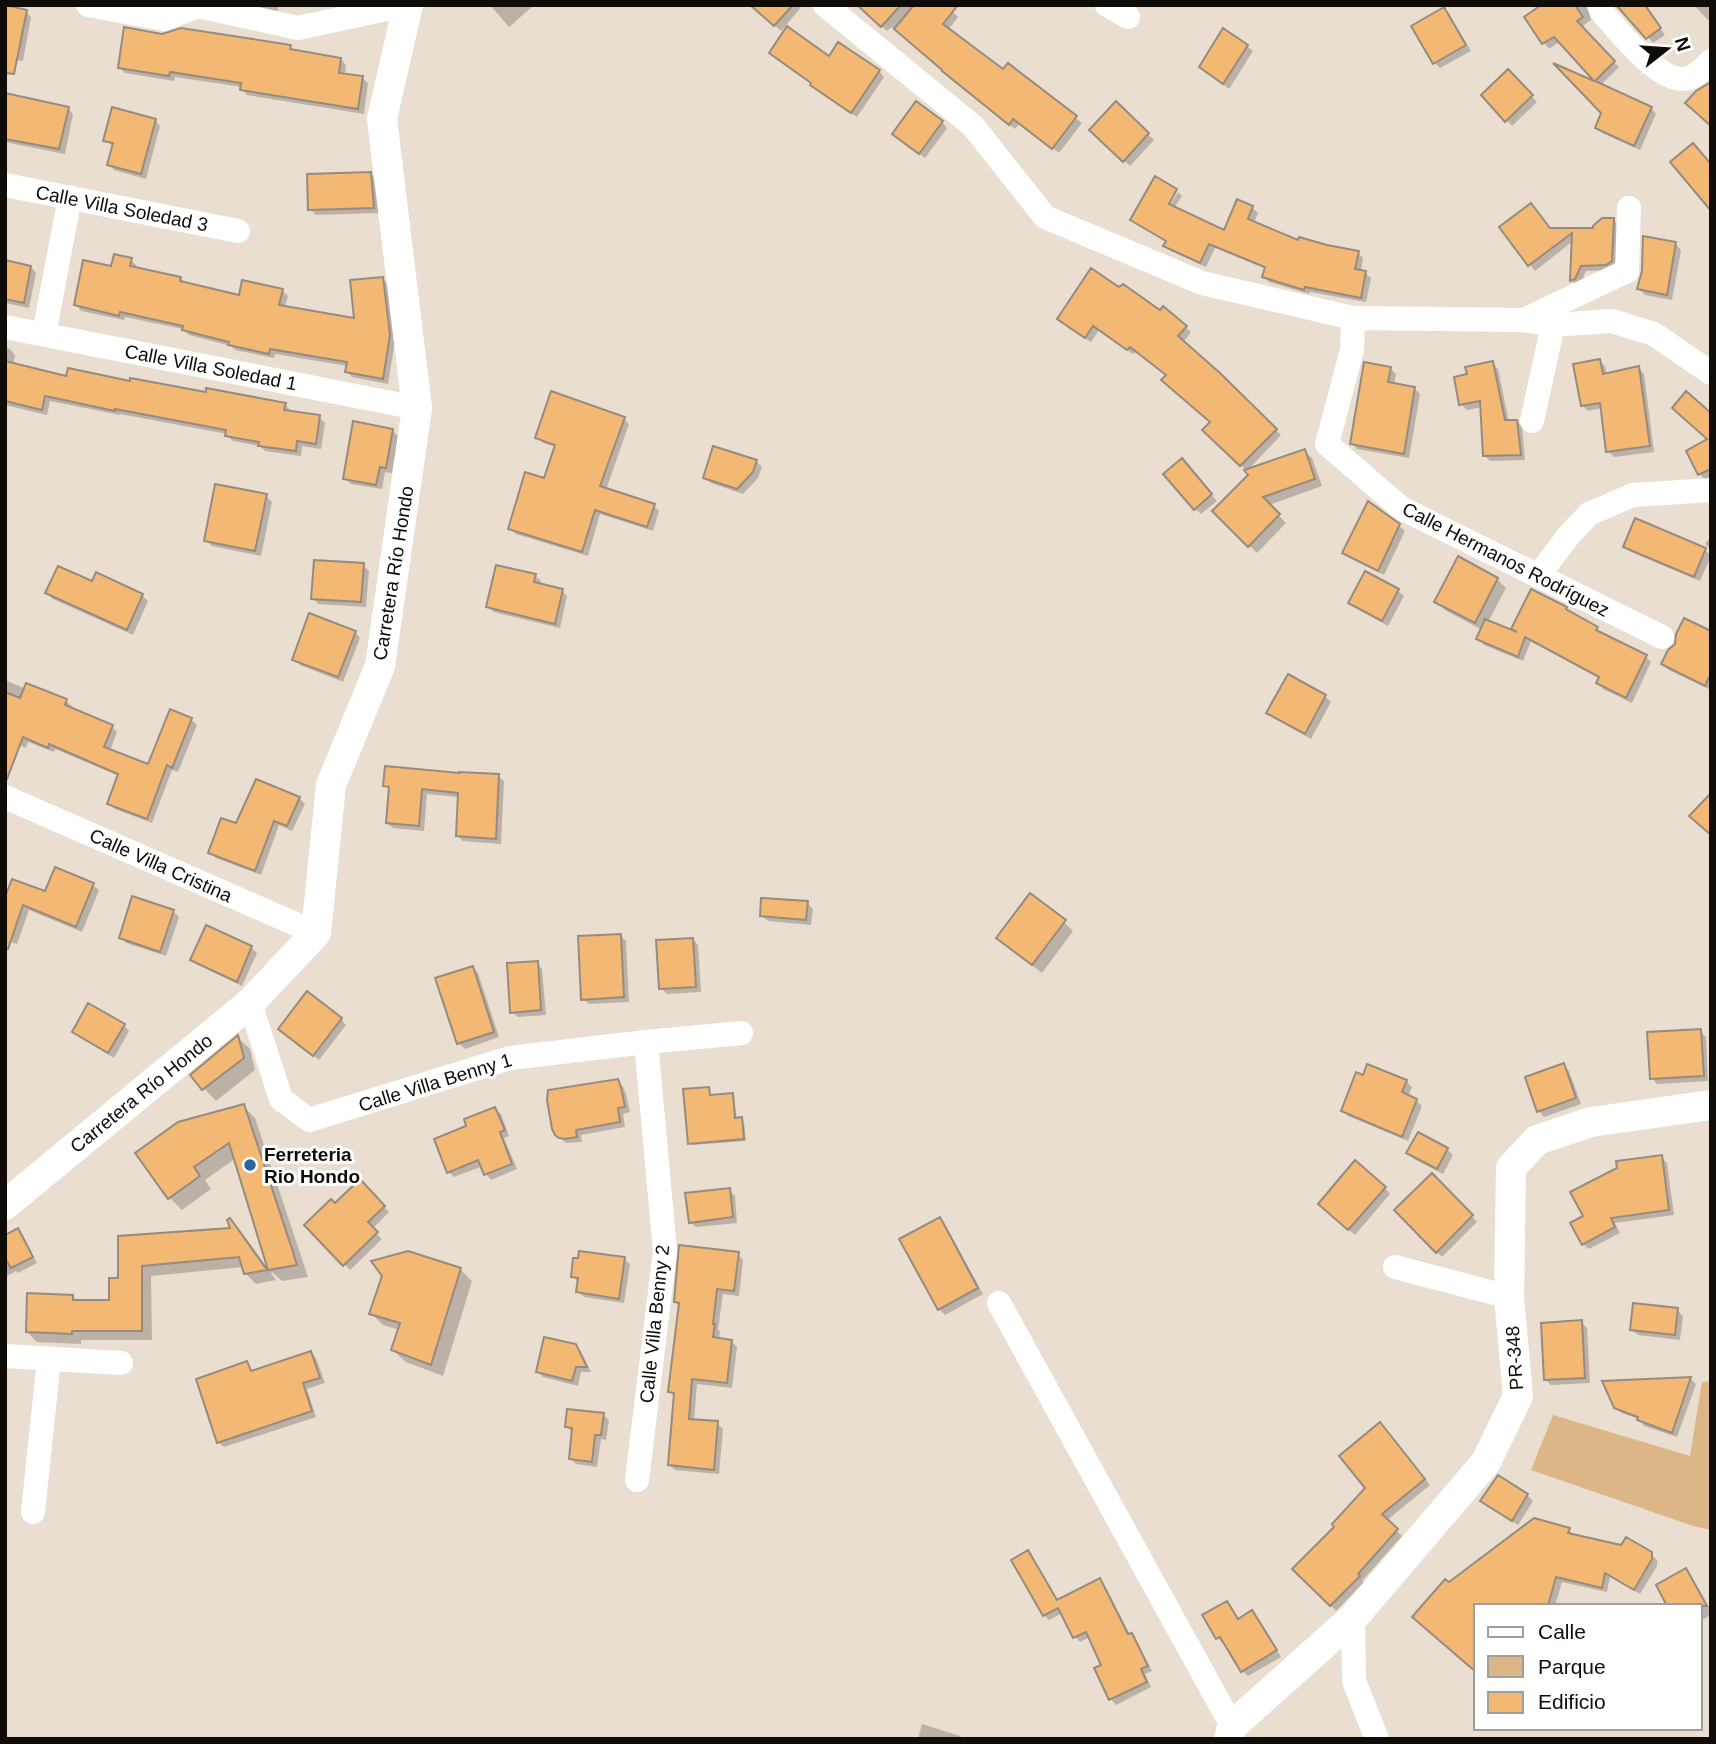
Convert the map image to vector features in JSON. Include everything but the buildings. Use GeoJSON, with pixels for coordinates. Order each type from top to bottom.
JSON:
{"type":"FeatureCollection","features":[{"type":"Feature","properties":{"kind":"street"},"geometry":{"type":"LineString","coordinates":[[88,5],[164,19],[198,6],[298,28],[407,5]]}},
{"type":"Feature","properties":{"kind":"street","name":"Carretera Río Hondo"},"geometry":{"type":"LineString","coordinates":[[5,1205],[250,1003],[316,933],[331,785],[380,666],[417,408],[382,119],[407,5]]}},
{"type":"Feature","properties":{"kind":"street"},"geometry":{"type":"LineString","coordinates":[[825,5],[973,126],[1045,217],[1202,283],[1353,318],[1524,320],[1553,325],[1612,321],[1654,334],[1711,373]]}},
{"type":"Feature","properties":{"kind":"street"},"geometry":{"type":"LineString","coordinates":[[1599,5],[1601,11],[1642,57],[1665,74],[1681,79],[1693,77],[1711,61]]}},
{"type":"Feature","properties":{"kind":"street","name":"Calle Villa Soledad 3"},"geometry":{"type":"LineString","coordinates":[[5,185],[239,231]]}},
{"type":"Feature","properties":{"kind":"street"},"geometry":{"type":"LineString","coordinates":[[44,334],[70,197]]}},
{"type":"Feature","properties":{"kind":"street"},"geometry":{"type":"LineString","coordinates":[[1524,320],[1627,271],[1629,208]]}},
{"type":"Feature","properties":{"kind":"street","name":"Calle Hermanos Rodríguez"},"geometry":{"type":"LineString","coordinates":[[1353,318],[1352,350],[1327,444],[1401,508],[1662,637]]}},
{"type":"Feature","properties":{"kind":"street"},"geometry":{"type":"LineString","coordinates":[[1532,421],[1553,325]]}},
{"type":"Feature","properties":{"kind":"street","name":"Calle Villa Soledad 1"},"geometry":{"type":"LineString","coordinates":[[5,327],[417,408]]}},
{"type":"Feature","properties":{"kind":"street"},"geometry":{"type":"LineString","coordinates":[[1538,576],[1569,535],[1589,514],[1633,495],[1711,490]]}},
{"type":"Feature","properties":{"kind":"street","name":"Calle Villa Cristina"},"geometry":{"type":"LineString","coordinates":[[5,797],[316,933]]}},
{"type":"Feature","properties":{"kind":"street","name":"Calle Villa Benny 1"},"geometry":{"type":"LineString","coordinates":[[250,1003],[281,1099],[309,1120],[510,1058],[741,1033]]}},
{"type":"Feature","properties":{"kind":"street","name":"Calle Villa Benny 2"},"geometry":{"type":"LineString","coordinates":[[636,1480],[665,1251],[646,1042]]}},
{"type":"Feature","properties":{"kind":"street","name":"PR-348"},"geometry":{"type":"LineString","coordinates":[[1231,1732],[1353,1618],[1486,1461],[1518,1396],[1509,1297],[1511,1168],[1537,1140],[1591,1122],[1711,1105]]}},
{"type":"Feature","properties":{"kind":"street"},"geometry":{"type":"LineString","coordinates":[[1395,1267],[1509,1297]]}},
{"type":"Feature","properties":{"kind":"street"},"geometry":{"type":"LineString","coordinates":[[999,1303],[1231,1732]]}},
{"type":"Feature","properties":{"kind":"street"},"geometry":{"type":"LineString","coordinates":[[5,1356],[121,1363]]}},
{"type":"Feature","properties":{"kind":"street"},"geometry":{"type":"LineString","coordinates":[[33,1512],[49,1359]]}},
{"type":"Feature","properties":{"kind":"street"},"geometry":{"type":"LineString","coordinates":[[1353,1618],[1354,1681],[1377,1739]]}},
{"type":"Feature","properties":{"kind":"green space"},"geometry":{"type":"Polygon","coordinates":[[[1711,1381],[1711,1530],[1531,1470],[1553,1415],[1690,1456],[1702,1382],[1711,1381]]]}},
{"type":"Feature","properties":{"kind":"place","name":"Ferreteria Rio Hondo"},"geometry":{"type":"Point","coordinates":[250,1165]}}]}
